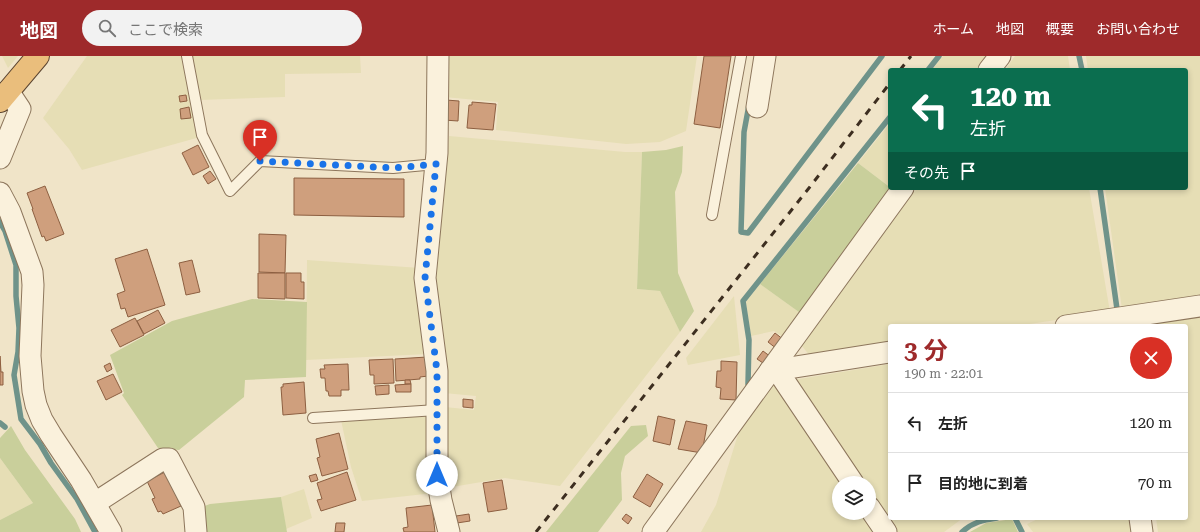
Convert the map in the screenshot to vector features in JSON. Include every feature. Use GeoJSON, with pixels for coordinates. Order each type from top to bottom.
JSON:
{"type":"FeatureCollection","features":[{"type":"Feature","properties":{"kind":"highway"},"geometry":{"type":"LineString","coordinates":[[4,96],[38,56]]}},
{"type":"Feature","properties":{"kind":"street"},"geometry":{"type":"LineString","coordinates":[[438,56],[436,164],[425,278],[437,371],[437,475],[441,500],[449,532]]}},
{"type":"Feature","properties":{"kind":"street"},"geometry":{"type":"LineString","coordinates":[[757,107],[765,56]]}},
{"type":"Feature","properties":{"kind":"street"},"geometry":{"type":"LineString","coordinates":[[991,68],[1000,56]]}},
{"type":"Feature","properties":{"kind":"street"},"geometry":{"type":"LineString","coordinates":[[0,158],[20,109],[4,96]]}},
{"type":"Feature","properties":{"kind":"street"},"geometry":{"type":"LineString","coordinates":[[653,532],[774,370],[903,190]]}},
{"type":"Feature","properties":{"kind":"street"},"geometry":{"type":"LineString","coordinates":[[0,192],[10,212],[32,272],[33,285],[30,356],[33,392],[36,405],[51,436],[81,480],[111,532]]}},
{"type":"Feature","properties":{"kind":"street"},"geometry":{"type":"LineString","coordinates":[[1093,324],[1106,323],[1200,306]]}},
{"type":"Feature","properties":{"kind":"street"},"geometry":{"type":"LineString","coordinates":[[774,370],[888,352]]}},
{"type":"Feature","properties":{"kind":"street"},"geometry":{"type":"LineString","coordinates":[[774,370],[848,476]]}},
{"type":"Feature","properties":{"kind":"street"},"geometry":{"type":"LineString","coordinates":[[94,503],[163,459],[170,459],[194,507],[196,532]]}},
{"type":"Feature","properties":{"kind":"street"},"geometry":{"type":"LineString","coordinates":[[876,517],[886,532]]}},
{"type":"Feature","properties":{"kind":"street"},"geometry":{"type":"LineString","coordinates":[[1140,520],[1142,532]]}},
{"type":"Feature","properties":{"kind":"lane"},"geometry":{"type":"LineString","coordinates":[[187,56],[202,135],[230,191],[260,161],[394,168],[436,164]]}},
{"type":"Feature","properties":{"kind":"lane"},"geometry":{"type":"LineString","coordinates":[[712,215],[741,56]]}},
{"type":"Feature","properties":{"kind":"lane"},"geometry":{"type":"LineString","coordinates":[[313,418],[437,410]]}},
{"type":"Feature","properties":{"kind":"shaded area"},"geometry":{"type":"Polygon","coordinates":[[[2,56],[18,56],[8,68],[2,56]]]}},
{"type":"Feature","properties":{"kind":"shaded area"},"geometry":{"type":"Polygon","coordinates":[[[87,56],[184,56],[200,137],[82,170],[69,149],[43,118],[87,56]]]}},
{"type":"Feature","properties":{"kind":"shaded area"},"geometry":{"type":"Polygon","coordinates":[[[191,56],[360,56],[361,73],[285,74],[285,97],[200,100],[191,56]]]}},
{"type":"Feature","properties":{"kind":"shaded area"},"geometry":{"type":"Polygon","coordinates":[[[445,56],[697,56],[686,131],[660,142],[626,144],[496,130],[498,102],[444,97],[445,56]]]}},
{"type":"Feature","properties":{"kind":"shaded area"},"geometry":{"type":"Polygon","coordinates":[[[943,56],[990,56],[981,68],[934,68],[943,56]]]}},
{"type":"Feature","properties":{"kind":"shaded area"},"geometry":{"type":"Polygon","coordinates":[[[1015,56],[1068,56],[1070,68],[1006,68],[1015,56]]]}},
{"type":"Feature","properties":{"kind":"shaded area"},"geometry":{"type":"Polygon","coordinates":[[[1086,56],[1200,56],[1200,297],[1122,309],[1105,190],[1188,190],[1188,68],[1088,68],[1086,56]]]}},
{"type":"Feature","properties":{"kind":"shaded area"},"geometry":{"type":"Polygon","coordinates":[[[888,126],[888,186],[858,163],[888,126]]]}},
{"type":"Feature","properties":{"kind":"shaded area"},"geometry":{"type":"Polygon","coordinates":[[[449,136],[625,152],[642,152],[637,289],[660,291],[680,332],[560,486],[505,478],[446,488],[445,407],[474,410],[476,396],[444,393],[431,277],[442,162],[447,162],[449,136]]]}},
{"type":"Feature","properties":{"kind":"shaded area"},"geometry":{"type":"Polygon","coordinates":[[[916,190],[1089,190],[1110,312],[1029,324],[888,324],[888,345],[811,357],[801,345],[916,190]]]}},
{"type":"Feature","properties":{"kind":"shaded area"},"geometry":{"type":"Polygon","coordinates":[[[307,260],[420,268],[428,354],[306,360],[307,260]]]}},
{"type":"Feature","properties":{"kind":"shaded area"},"geometry":{"type":"Polygon","coordinates":[[[760,284],[803,315],[786,339],[774,331],[751,336],[746,302],[760,284]]]}},
{"type":"Feature","properties":{"kind":"shaded area"},"geometry":{"type":"Polygon","coordinates":[[[734,296],[740,355],[688,365],[686,358],[734,296]]]}},
{"type":"Feature","properties":{"kind":"shaded area"},"geometry":{"type":"Polygon","coordinates":[[[1200,314],[1200,532],[1158,532],[1156,520],[1188,520],[1188,324],[1139,324],[1200,314]]]}},
{"type":"Feature","properties":{"kind":"shaded area"},"geometry":{"type":"Polygon","coordinates":[[[888,364],[888,520],[876,502],[876,476],[858,476],[793,380],[888,364]]]}},
{"type":"Feature","properties":{"kind":"shaded area"},"geometry":{"type":"Polygon","coordinates":[[[770,385],[779,385],[842,476],[832,476],[832,520],[871,520],[879,532],[701,532],[716,505],[740,428],[770,385]]]}},
{"type":"Feature","properties":{"kind":"shaded area"},"geometry":{"type":"Polygon","coordinates":[[[432,415],[434,493],[362,501],[351,467],[341,420],[432,415]]]}},
{"type":"Feature","properties":{"kind":"shaded area"},"geometry":{"type":"Polygon","coordinates":[[[0,458],[33,503],[0,520],[0,458]]]}},
{"type":"Feature","properties":{"kind":"shaded area"},"geometry":{"type":"Polygon","coordinates":[[[304,489],[312,518],[286,529],[281,497],[304,489]]]}},
{"type":"Feature","properties":{"kind":"shaded area"},"geometry":{"type":"Polygon","coordinates":[[[888,520],[960,520],[944,532],[896,532],[888,520]]]}},
{"type":"Feature","properties":{"kind":"shaded area"},"geometry":{"type":"Polygon","coordinates":[[[1036,520],[1131,520],[1133,532],[1033,532],[1027,524],[1036,520]]]}},
{"type":"Feature","properties":{"kind":"green space"},"geometry":{"type":"Polygon","coordinates":[[[683,146],[682,172],[675,192],[678,273],[694,311],[680,332],[660,291],[637,289],[642,152],[666,150],[683,146]]]}},
{"type":"Feature","properties":{"kind":"green space"},"geometry":{"type":"Polygon","coordinates":[[[858,163],[888,186],[888,190],[890,190],[803,315],[760,284],[858,163]]]}},
{"type":"Feature","properties":{"kind":"green space"},"geometry":{"type":"Polygon","coordinates":[[[252,299],[307,302],[306,377],[245,380],[244,397],[179,450],[158,448],[122,395],[124,393],[110,355],[172,321],[252,299]]]}},
{"type":"Feature","properties":{"kind":"green space"},"geometry":{"type":"Polygon","coordinates":[[[646,425],[648,436],[625,456],[621,473],[622,500],[598,532],[546,532],[631,426],[646,425]]]}},
{"type":"Feature","properties":{"kind":"green space"},"geometry":{"type":"Polygon","coordinates":[[[11,426],[25,450],[75,519],[81,532],[0,532],[0,520],[33,503],[0,458],[0,438],[11,426]]]}},
{"type":"Feature","properties":{"kind":"green space"},"geometry":{"type":"Polygon","coordinates":[[[281,497],[287,532],[200,532],[199,508],[210,504],[281,497]]]}},
{"type":"Feature","properties":{"kind":"green space"},"geometry":{"type":"Polygon","coordinates":[[[1012,520],[1018,532],[970,532],[986,523],[1012,520]]]}},
{"type":"Feature","properties":{"kind":"building"},"geometry":{"type":"Polygon","coordinates":[[[704,56],[731,56],[720,128],[694,124],[704,56]]]}},
{"type":"Feature","properties":{"kind":"building"},"geometry":{"type":"Polygon","coordinates":[[[186,95],[187,101],[180,102],[179,96],[186,95]]]}},
{"type":"Feature","properties":{"kind":"building"},"geometry":{"type":"Polygon","coordinates":[[[446,100],[459,101],[458,121],[444,120],[446,100]]]}},
{"type":"Feature","properties":{"kind":"building"},"geometry":{"type":"Polygon","coordinates":[[[472,102],[496,104],[493,130],[467,128],[469,105],[472,105],[472,102]]]}},
{"type":"Feature","properties":{"kind":"building"},"geometry":{"type":"Polygon","coordinates":[[[189,107],[191,118],[181,119],[180,109],[189,107]]]}},
{"type":"Feature","properties":{"kind":"building"},"geometry":{"type":"Polygon","coordinates":[[[198,145],[209,167],[193,175],[182,153],[198,145]]]}},
{"type":"Feature","properties":{"kind":"building"},"geometry":{"type":"Polygon","coordinates":[[[210,171],[216,179],[208,184],[203,176],[210,171]]]}},
{"type":"Feature","properties":{"kind":"building"},"geometry":{"type":"Polygon","coordinates":[[[294,178],[404,179],[404,217],[294,215],[294,178]]]}},
{"type":"Feature","properties":{"kind":"building"},"geometry":{"type":"Polygon","coordinates":[[[45,186],[64,234],[46,241],[44,236],[42,237],[27,193],[45,186]]]}},
{"type":"Feature","properties":{"kind":"building"},"geometry":{"type":"Polygon","coordinates":[[[259,234],[286,235],[285,273],[259,272],[259,234]]]}},
{"type":"Feature","properties":{"kind":"building"},"geometry":{"type":"Polygon","coordinates":[[[147,249],[165,305],[128,317],[125,308],[121,309],[117,294],[125,291],[115,259],[147,249]]]}},
{"type":"Feature","properties":{"kind":"building"},"geometry":{"type":"Polygon","coordinates":[[[192,260],[200,292],[186,295],[179,263],[192,260]]]}},
{"type":"Feature","properties":{"kind":"building"},"geometry":{"type":"Polygon","coordinates":[[[258,273],[285,273],[285,299],[258,298],[258,273]]]}},
{"type":"Feature","properties":{"kind":"building"},"geometry":{"type":"Polygon","coordinates":[[[286,273],[301,273],[301,282],[304,282],[304,299],[286,298],[286,273]]]}},
{"type":"Feature","properties":{"kind":"building"},"geometry":{"type":"Polygon","coordinates":[[[158,310],[165,323],[144,334],[137,321],[158,310]]]}},
{"type":"Feature","properties":{"kind":"building"},"geometry":{"type":"Polygon","coordinates":[[[135,318],[144,335],[120,347],[111,330],[135,318]]]}},
{"type":"Feature","properties":{"kind":"building"},"geometry":{"type":"Polygon","coordinates":[[[775,333],[784,340],[777,349],[768,342],[775,333]]]}},
{"type":"Feature","properties":{"kind":"building"},"geometry":{"type":"Polygon","coordinates":[[[763,351],[771,357],[766,365],[757,359],[763,351]]]}},
{"type":"Feature","properties":{"kind":"building"},"geometry":{"type":"Polygon","coordinates":[[[0,356],[1,372],[3,372],[3,385],[0,385],[0,356]]]}},
{"type":"Feature","properties":{"kind":"building"},"geometry":{"type":"Polygon","coordinates":[[[427,357],[428,376],[420,377],[420,379],[396,381],[395,359],[427,357]]]}},
{"type":"Feature","properties":{"kind":"building"},"geometry":{"type":"Polygon","coordinates":[[[393,359],[394,383],[374,384],[374,375],[370,375],[369,360],[393,359]]]}},
{"type":"Feature","properties":{"kind":"building"},"geometry":{"type":"Polygon","coordinates":[[[721,361],[737,362],[736,400],[720,399],[721,388],[716,387],[717,371],[721,371],[721,361]]]}},
{"type":"Feature","properties":{"kind":"building"},"geometry":{"type":"Polygon","coordinates":[[[110,363],[112,369],[107,372],[104,366],[110,363]]]}},
{"type":"Feature","properties":{"kind":"building"},"geometry":{"type":"Polygon","coordinates":[[[348,364],[349,390],[341,390],[341,396],[329,396],[328,391],[326,391],[325,378],[321,378],[320,369],[325,369],[324,365],[348,364]]]}},
{"type":"Feature","properties":{"kind":"building"},"geometry":{"type":"Polygon","coordinates":[[[113,374],[122,392],[106,400],[97,381],[113,374]]]}},
{"type":"Feature","properties":{"kind":"building"},"geometry":{"type":"Polygon","coordinates":[[[405,380],[410,380],[411,384],[405,384],[405,380]]]}},
{"type":"Feature","properties":{"kind":"building"},"geometry":{"type":"Polygon","coordinates":[[[304,382],[306,413],[283,415],[281,387],[283,387],[283,384],[304,382]]]}},
{"type":"Feature","properties":{"kind":"building"},"geometry":{"type":"Polygon","coordinates":[[[411,384],[411,392],[396,392],[395,385],[411,384]]]}},
{"type":"Feature","properties":{"kind":"building"},"geometry":{"type":"Polygon","coordinates":[[[389,385],[389,394],[376,395],[375,386],[389,385]]]}},
{"type":"Feature","properties":{"kind":"building"},"geometry":{"type":"Polygon","coordinates":[[[463,399],[473,400],[473,408],[463,407],[463,399]]]}},
{"type":"Feature","properties":{"kind":"building"},"geometry":{"type":"Polygon","coordinates":[[[658,416],[675,420],[670,445],[653,441],[658,416]]]}},
{"type":"Feature","properties":{"kind":"building"},"geometry":{"type":"Polygon","coordinates":[[[686,421],[707,425],[702,453],[678,449],[686,421]]]}},
{"type":"Feature","properties":{"kind":"building"},"geometry":{"type":"Polygon","coordinates":[[[339,433],[348,469],[322,476],[317,458],[320,457],[316,439],[339,433]]]}},
{"type":"Feature","properties":{"kind":"building"},"geometry":{"type":"Polygon","coordinates":[[[165,472],[181,506],[163,514],[161,511],[158,512],[152,499],[155,498],[147,481],[165,472]]]}},
{"type":"Feature","properties":{"kind":"building"},"geometry":{"type":"Polygon","coordinates":[[[347,472],[356,500],[321,511],[317,500],[322,499],[317,483],[347,472]]]}},
{"type":"Feature","properties":{"kind":"building"},"geometry":{"type":"Polygon","coordinates":[[[316,474],[318,480],[311,482],[309,476],[316,474]]]}},
{"type":"Feature","properties":{"kind":"building"},"geometry":{"type":"Polygon","coordinates":[[[647,474],[663,484],[650,507],[633,497],[647,474]]]}},
{"type":"Feature","properties":{"kind":"building"},"geometry":{"type":"Polygon","coordinates":[[[502,480],[507,509],[488,512],[483,483],[502,480]]]}},
{"type":"Feature","properties":{"kind":"building"},"geometry":{"type":"Polygon","coordinates":[[[432,505],[435,532],[404,532],[403,528],[408,527],[406,508],[432,505]]]}},
{"type":"Feature","properties":{"kind":"building"},"geometry":{"type":"Polygon","coordinates":[[[469,514],[470,521],[457,523],[456,516],[469,514]]]}},
{"type":"Feature","properties":{"kind":"building"},"geometry":{"type":"Polygon","coordinates":[[[626,514],[632,518],[628,524],[622,519],[626,514]]]}},
{"type":"Feature","properties":{"kind":"building"},"geometry":{"type":"Polygon","coordinates":[[[336,523],[345,523],[344,532],[335,532],[336,523]]]}},
{"type":"Feature","properties":{"kind":"waterway"},"geometry":{"type":"LineString","coordinates":[[749,105],[744,132],[741,232],[748,233],[882,56]]}},
{"type":"Feature","properties":{"kind":"waterway"},"geometry":{"type":"LineString","coordinates":[[930,68],[939,56]]}},
{"type":"Feature","properties":{"kind":"waterway"},"geometry":{"type":"LineString","coordinates":[[1079,56],[1082,68]]}},
{"type":"Feature","properties":{"kind":"waterway"},"geometry":{"type":"LineString","coordinates":[[748,384],[749,340],[743,301],[888,120]]}},
{"type":"Feature","properties":{"kind":"waterway"},"geometry":{"type":"LineString","coordinates":[[1100,190],[1117,309]]}},
{"type":"Feature","properties":{"kind":"waterway"},"geometry":{"type":"LineString","coordinates":[[0,222],[5,231],[16,265],[16,296],[19,328],[18,352],[14,375],[21,419],[40,444],[51,463],[77,499],[95,532]]}},
{"type":"Feature","properties":{"kind":"waterway"},"geometry":{"type":"LineString","coordinates":[[0,423],[5,427]]}},
{"type":"Feature","properties":{"kind":"waterway"},"geometry":{"type":"LineString","coordinates":[[962,532],[978,522],[987,520]]}},
{"type":"Feature","properties":{"kind":"waterway"},"geometry":{"type":"LineString","coordinates":[[1016,520],[1022,532]]}},
{"type":"Feature","properties":{"kind":"railway"},"geometry":{"type":"LineString","coordinates":[[902,68],[911,56]]}},
{"type":"Feature","properties":{"kind":"railway"},"geometry":{"type":"LineString","coordinates":[[536,532],[809,188],[888,86]]}},
{"type":"Feature","properties":{"kind":"route"},"geometry":{"type":"LineString","coordinates":[[260,161],[394,168],[436,164],[425,278],[437,371],[437,475]]}}]}
